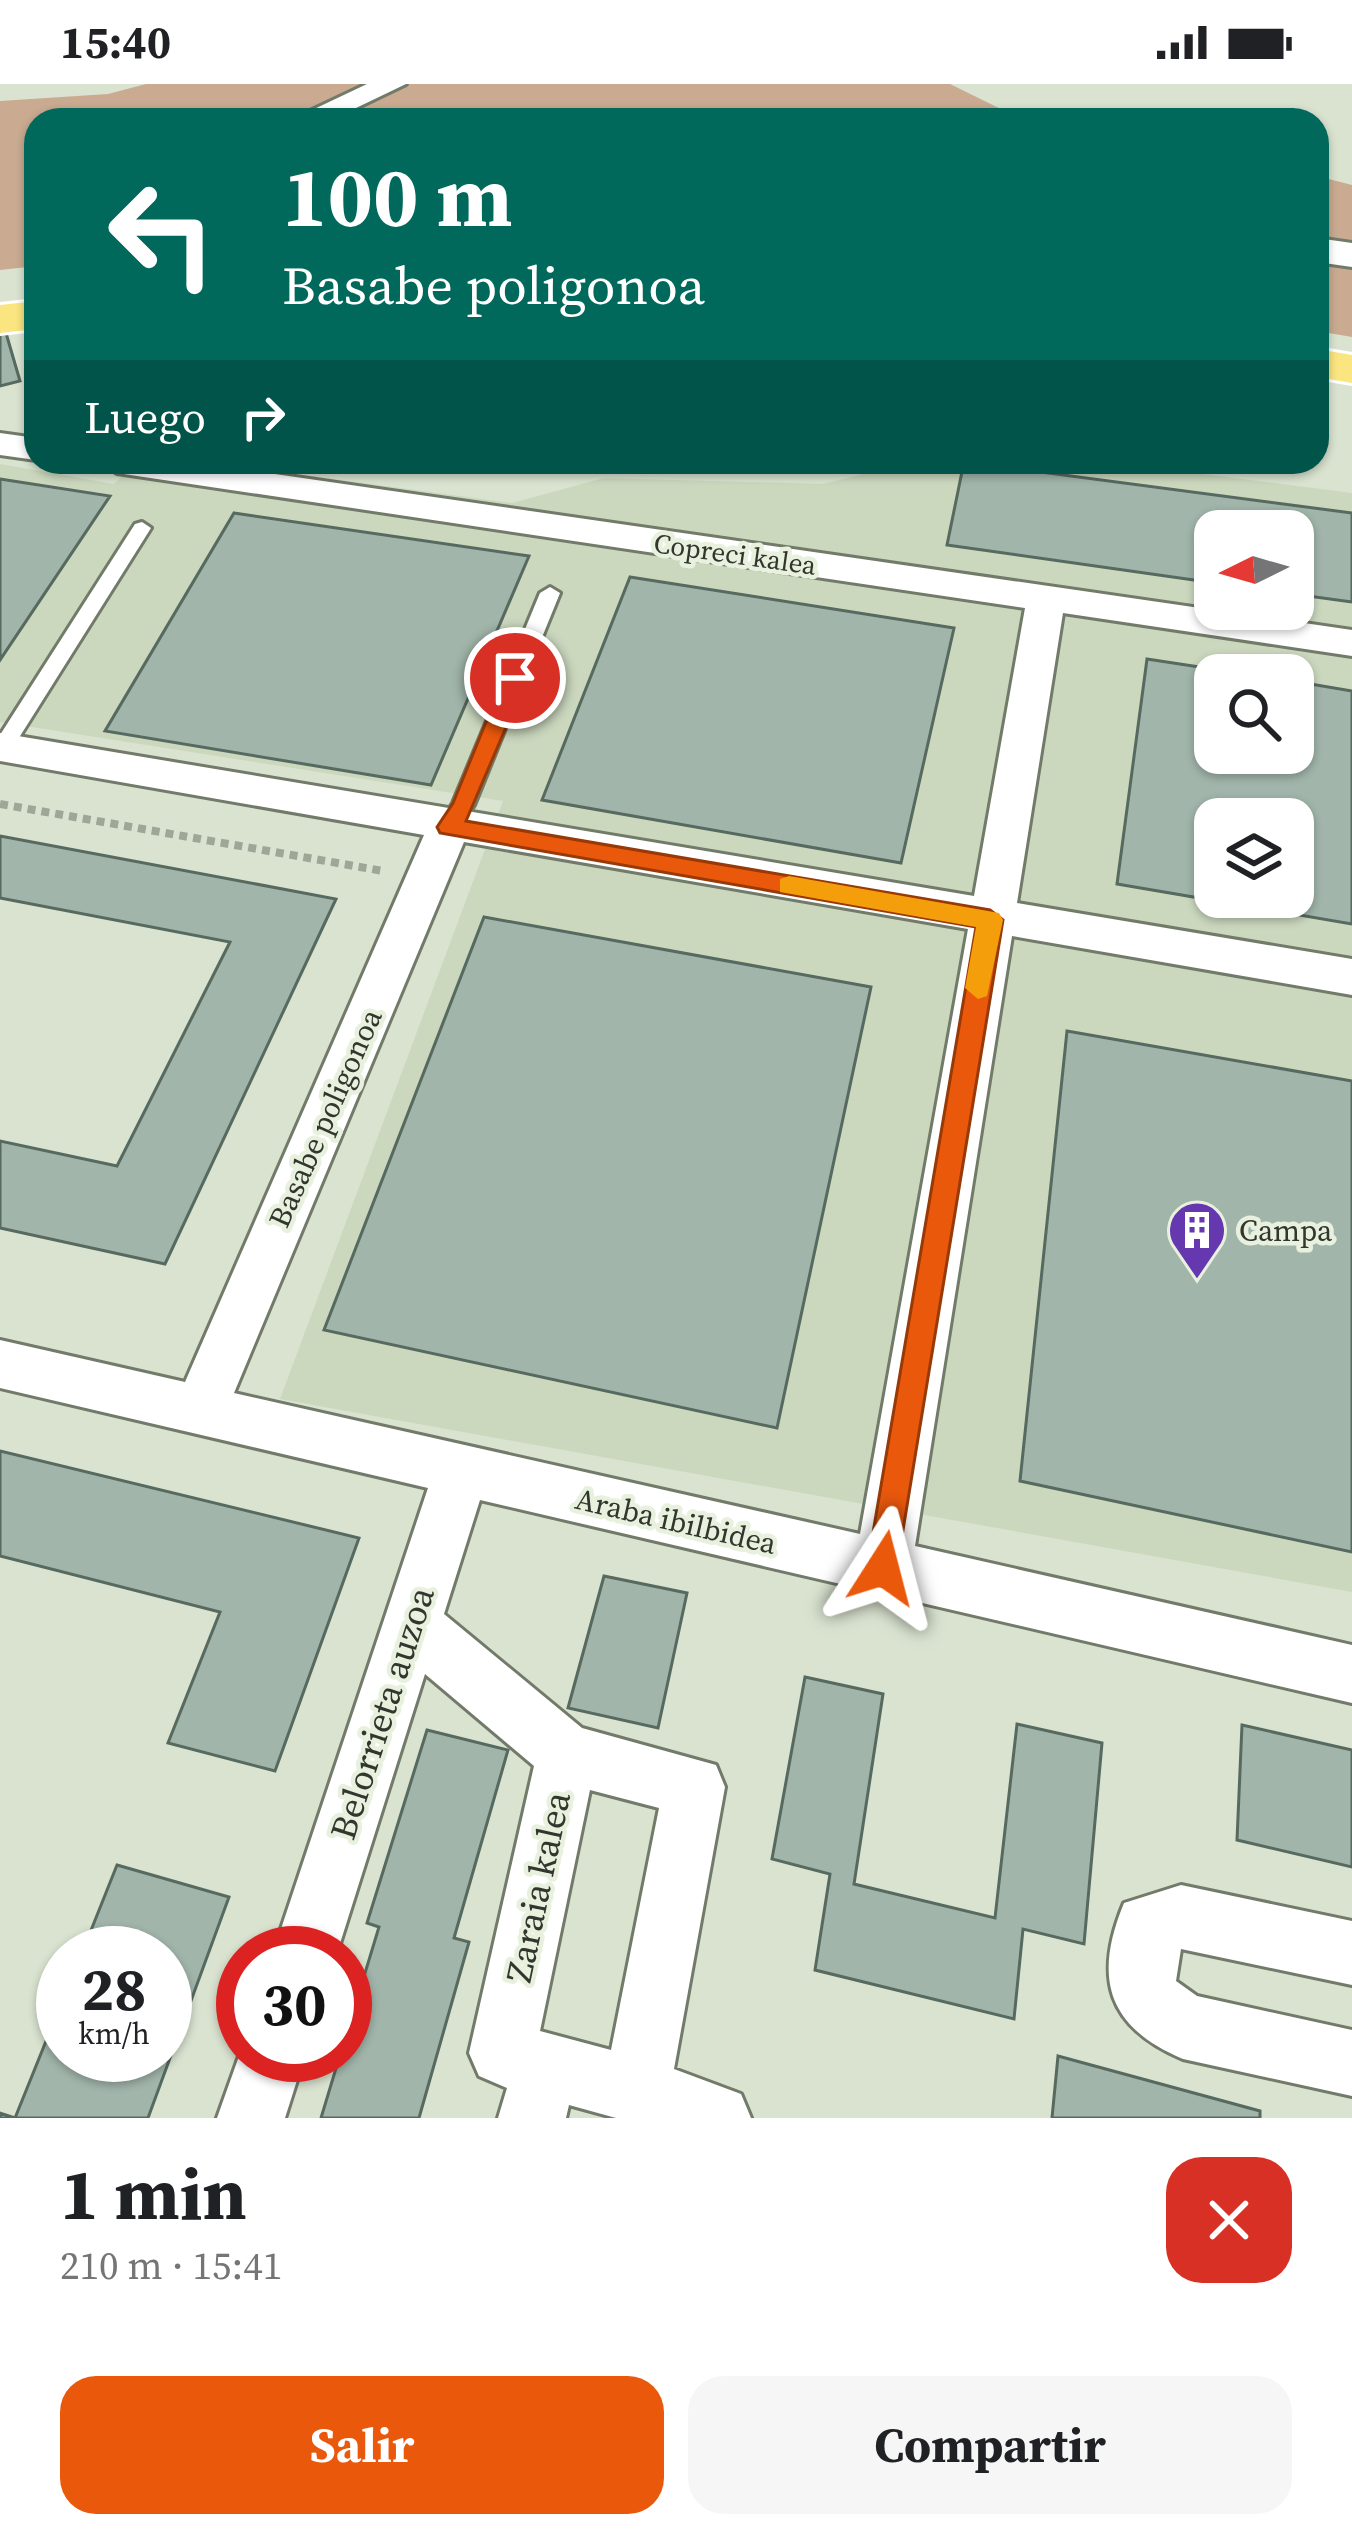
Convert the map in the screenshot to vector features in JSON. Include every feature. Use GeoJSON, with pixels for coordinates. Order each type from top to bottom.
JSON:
{"type":"FeatureCollection","features":[{"type":"Feature","properties":{"kind":"street"},"geometry":{"type":"LineString","coordinates":[[335,108],[392,84]]}},
{"type":"Feature","properties":{"kind":"street","name":"Copreci kalea"},"geometry":{"type":"LineString","coordinates":[[199,474],[1352,644]]}},
{"type":"Feature","properties":{"kind":"street"},"geometry":{"type":"LineString","coordinates":[[883,1568],[1046,598]]}},
{"type":"Feature","properties":{"kind":"street"},"geometry":{"type":"LineString","coordinates":[[2,747],[990,920],[1352,977]]}},
{"type":"Feature","properties":{"kind":"street","name":"Basabe poligonoa"},"geometry":{"type":"LineString","coordinates":[[200,1409],[449,827]]}},
{"type":"Feature","properties":{"kind":"street","name":"Araba ibilbidea"},"geometry":{"type":"LineString","coordinates":[[0,1364],[1352,1674]]}},
{"type":"Feature","properties":{"kind":"street","name":"Belorrieta auzoa"},"geometry":{"type":"LineString","coordinates":[[313,1926],[461,1473]]}},
{"type":"Feature","properties":{"kind":"street","name":"Zaraia kalea"},"geometry":{"type":"LineString","coordinates":[[411,1624],[568,1754],[502,2053],[539,2092]]}},
{"type":"Feature","properties":{"kind":"street"},"geometry":{"type":"LineString","coordinates":[[568,1754],[694,1787],[637,2090]]}},
{"type":"Feature","properties":{"kind":"street"},"geometry":{"type":"LineString","coordinates":[[1352,1953],[1181,1917],[1147,1926],[1143,1996],[1183,2026],[1352,2063]]}},
{"type":"Feature","properties":{"kind":"street"},"geometry":{"type":"LineString","coordinates":[[251,2118],[263,2082]]}},
{"type":"Feature","properties":{"kind":"street"},"geometry":{"type":"LineString","coordinates":[[539,2092],[637,2090],[717,2118]]}},
{"type":"Feature","properties":{"kind":"lane"},"geometry":{"type":"LineString","coordinates":[[2,747],[142,528]]}},
{"type":"Feature","properties":{"kind":"lane","name":"Basabe poligonoa"},"geometry":{"type":"LineString","coordinates":[[449,827],[464,806],[550,593]]}},
{"type":"Feature","properties":{"kind":"shaded area"},"geometry":{"type":"Polygon","coordinates":[[[146,84],[950,84],[999,108],[24,108],[24,267],[0,270],[0,101],[108,94],[146,84]]]}},
{"type":"Feature","properties":{"kind":"shaded area"},"geometry":{"type":"Polygon","coordinates":[[[1329,179],[1352,185],[1352,337],[1329,333],[1329,179]]]}},
{"type":"Feature","properties":{"kind":"shaded area"},"geometry":{"type":"Polygon","coordinates":[[[0,464],[24,468],[24,474],[57,474],[114,484],[124,474],[296,474],[512,503],[604,478],[823,484],[864,474],[1202,474],[1352,493],[1352,1592],[280,1399],[503,801],[0,722],[0,464]]]}},
{"type":"Feature","properties":{"kind":"building"},"geometry":{"type":"Polygon","coordinates":[[[6,333],[20,381],[0,386],[0,334],[6,333]]]}},
{"type":"Feature","properties":{"kind":"building"},"geometry":{"type":"Polygon","coordinates":[[[962,474],[1055,474],[1352,513],[1352,602],[1314,597],[1314,510],[1194,510],[1194,580],[947,545],[962,474]]]}},
{"type":"Feature","properties":{"kind":"building"},"geometry":{"type":"Polygon","coordinates":[[[0,479],[110,496],[0,660],[0,479]]]}},
{"type":"Feature","properties":{"kind":"building"},"geometry":{"type":"Polygon","coordinates":[[[234,513],[529,556],[431,785],[105,731],[234,513]]]}},
{"type":"Feature","properties":{"kind":"building"},"geometry":{"type":"Polygon","coordinates":[[[630,577],[954,628],[901,863],[542,800],[630,577]]]}},
{"type":"Feature","properties":{"kind":"building"},"geometry":{"type":"Polygon","coordinates":[[[1147,659],[1194,666],[1194,774],[1314,774],[1314,685],[1352,691],[1352,924],[1314,918],[1314,798],[1194,798],[1194,897],[1117,884],[1147,659]]]}},
{"type":"Feature","properties":{"kind":"building"},"geometry":{"type":"Polygon","coordinates":[[[0,836],[336,899],[165,1264],[0,1228],[0,1141],[117,1166],[230,942],[0,898],[0,836]]]}},
{"type":"Feature","properties":{"kind":"building"},"geometry":{"type":"Polygon","coordinates":[[[484,917],[871,987],[777,1428],[324,1330],[484,917]]]}},
{"type":"Feature","properties":{"kind":"building","name":"Campa"},"geometry":{"type":"Polygon","coordinates":[[[1067,1031],[1352,1081],[1352,1552],[1020,1481],[1067,1031]]]}},
{"type":"Feature","properties":{"kind":"building"},"geometry":{"type":"Polygon","coordinates":[[[0,1451],[359,1538],[275,1771],[168,1743],[220,1612],[0,1556],[0,1451]]]}},
{"type":"Feature","properties":{"kind":"building"},"geometry":{"type":"Polygon","coordinates":[[[604,1576],[687,1593],[658,1728],[568,1708],[604,1576]]]}},
{"type":"Feature","properties":{"kind":"building"},"geometry":{"type":"Polygon","coordinates":[[[805,1677],[883,1694],[854,1884],[995,1918],[1017,1724],[1102,1743],[1084,1944],[1023,1929],[1014,2019],[815,1970],[830,1874],[772,1859],[805,1677]]]}},
{"type":"Feature","properties":{"kind":"building"},"geometry":{"type":"Polygon","coordinates":[[[1242,1725],[1352,1750],[1352,1867],[1237,1840],[1242,1725]]]}},
{"type":"Feature","properties":{"kind":"building"},"geometry":{"type":"Polygon","coordinates":[[[427,1730],[508,1750],[454,1938],[469,1942],[419,2118],[321,2118],[332,2082],[372,2082],[372,1950],[379,1927],[367,1923],[427,1730]]]}},
{"type":"Feature","properties":{"kind":"building"},"geometry":{"type":"Polygon","coordinates":[[[117,1865],[229,1897],[192,1998],[192,1926],[93,1926],[117,1865]]]}},
{"type":"Feature","properties":{"kind":"building"},"geometry":{"type":"Polygon","coordinates":[[[1058,2056],[1260,2111],[1260,2118],[1052,2118],[1058,2056]]]}},
{"type":"Feature","properties":{"kind":"building"},"geometry":{"type":"Polygon","coordinates":[[[36,2066],[36,2082],[161,2082],[148,2118],[15,2118],[36,2066]]]}},
{"type":"Feature","properties":{"kind":"slow traffic"},"geometry":{"type":"LineString","coordinates":[[789,885],[990,920],[978,988]]}},
{"type":"Feature","properties":{"kind":"place","name":"Campa"},"geometry":{"type":"Point","coordinates":[1197,1281]}},
{"type":"Feature","properties":{"kind":"route"},"geometry":{"type":"LineString","coordinates":[[515,678],[464,806],[449,827],[990,920],[883,1568]]}}]}
